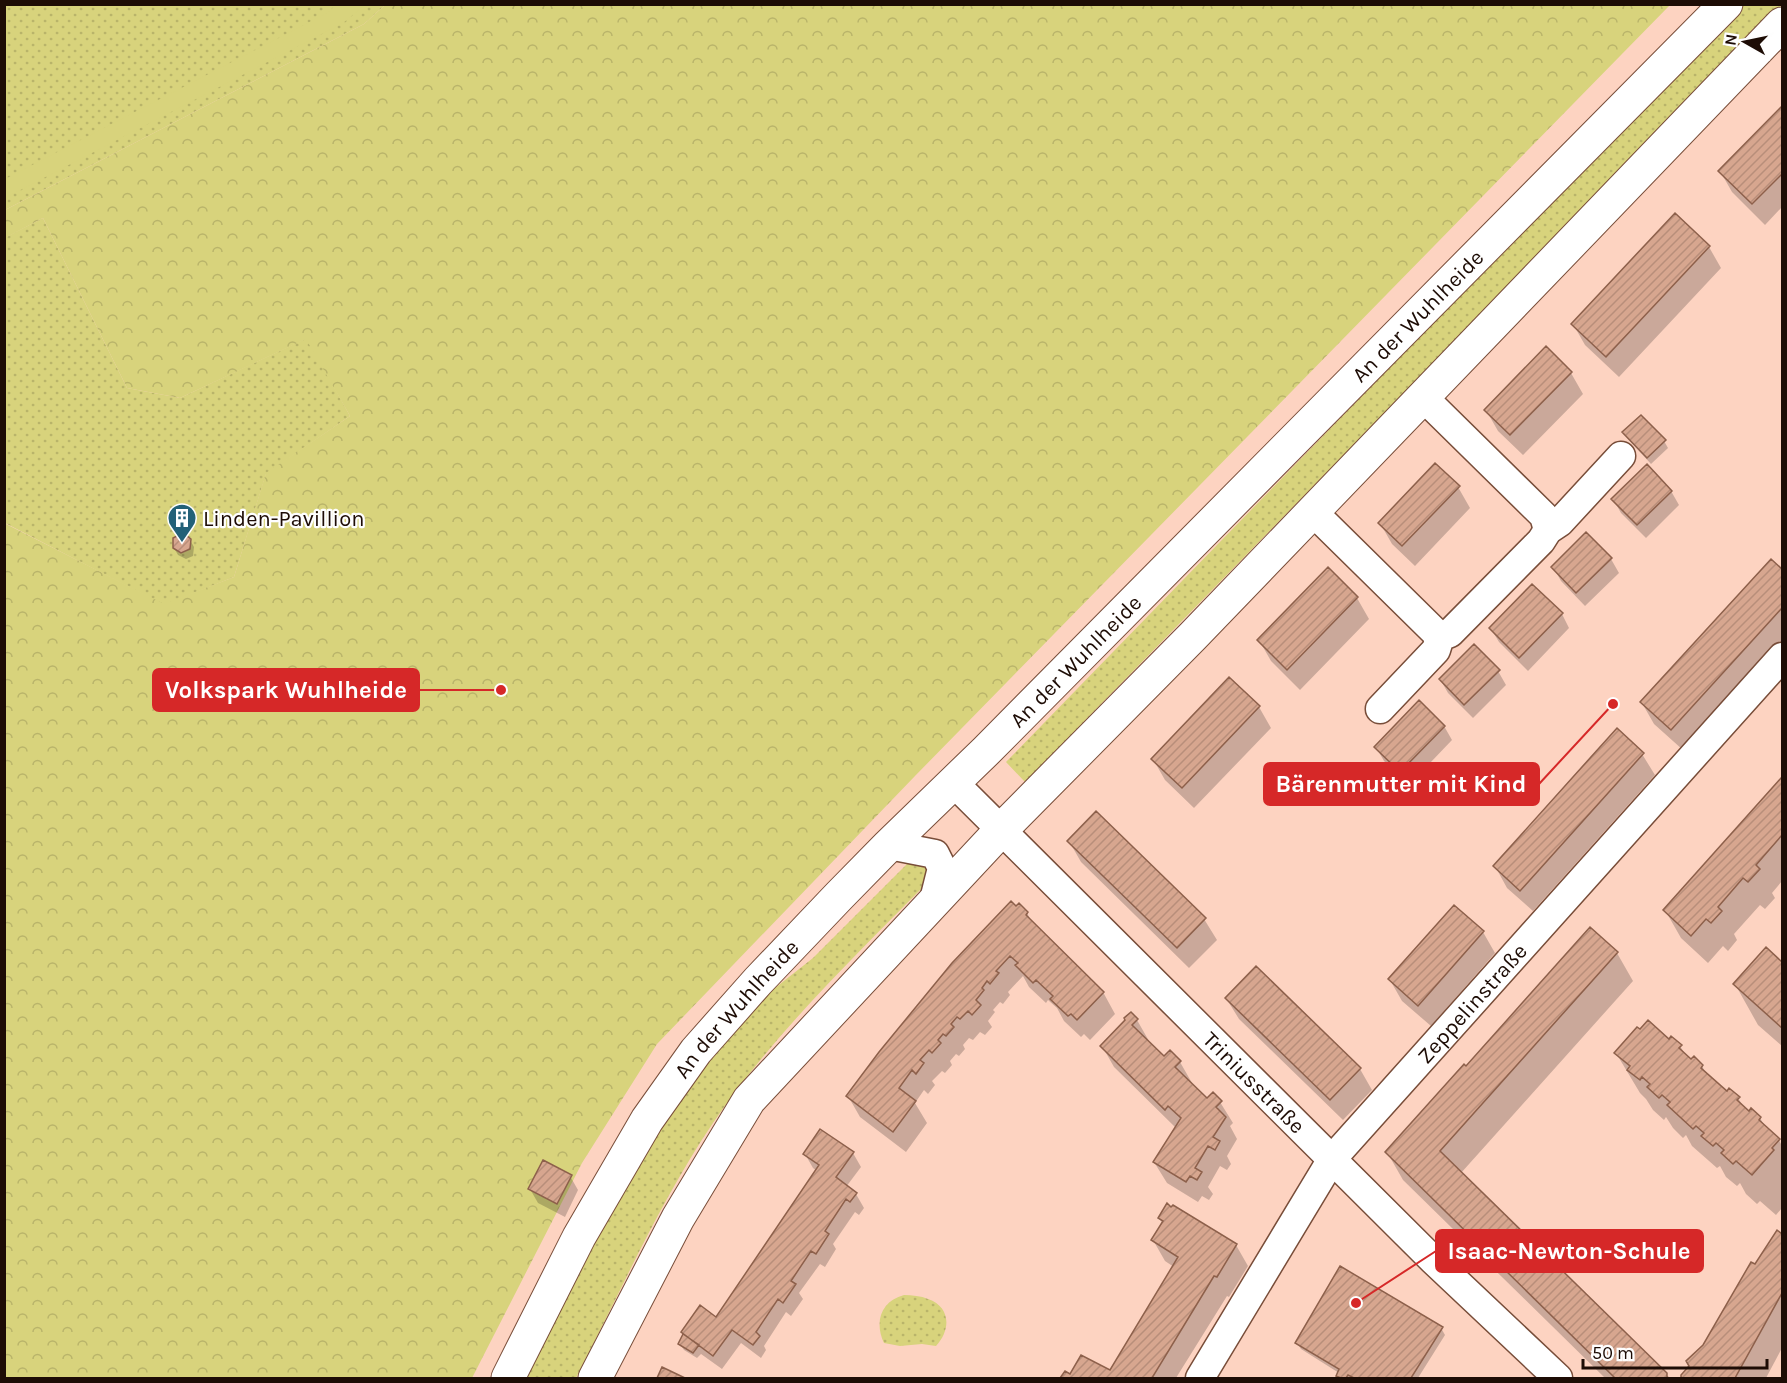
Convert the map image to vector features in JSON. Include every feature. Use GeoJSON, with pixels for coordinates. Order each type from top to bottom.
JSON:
{"type":"FeatureCollection","features":[{"type":"Feature","properties":{"kind":"main road","name":"An der Wuhlheide"},"geometry":{"type":"LineString","coordinates":[[508,1378],[579,1237],[646,1120],[696,1051],[758,981],[889,845],[954,783],[1726,4]]}},
{"type":"Feature","properties":{"kind":"main road"},"geometry":{"type":"LineString","coordinates":[[595,1378],[678,1218],[749,1100],[1002,829],[1185,645],[1782,24]]}},
{"type":"Feature","properties":{"kind":"street"},"geometry":{"type":"LineString","coordinates":[[1423,396],[1544,516],[1548,530]]}},
{"type":"Feature","properties":{"kind":"street"},"geometry":{"type":"LineString","coordinates":[[1440,637],[1450,633],[1541,541],[1548,530],[1560,522],[1621,456]]}},
{"type":"Feature","properties":{"kind":"street"},"geometry":{"type":"LineString","coordinates":[[1313,512],[1440,637]]}},
{"type":"Feature","properties":{"kind":"street"},"geometry":{"type":"LineString","coordinates":[[1380,709],[1436,650],[1440,637]]}},
{"type":"Feature","properties":{"kind":"street","name":"Zeppelinstraße"},"geometry":{"type":"LineString","coordinates":[[1200,1378],[1332,1159],[1782,657]]}},
{"type":"Feature","properties":{"kind":"street","name":"Triniusstraße"},"geometry":{"type":"LineString","coordinates":[[954,783],[1433,1260],[1558,1378]]}},
{"type":"Feature","properties":{"kind":"street"},"geometry":{"type":"LineString","coordinates":[[889,845],[934,854],[942,868],[934,900]]}},
{"type":"Feature","properties":{"kind":"green space"},"geometry":{"type":"Polygon","coordinates":[[[337,4],[365,5],[343,23],[5,198],[5,179],[327,13],[337,4]]]}},
{"type":"Feature","properties":{"kind":"green space"},"geometry":{"type":"Polygon","coordinates":[[[5,5],[385,5],[364,24],[5,210],[5,5]]]}},
{"type":"Feature","properties":{"kind":"green space"},"geometry":{"type":"Polygon","coordinates":[[[385,5],[1670,5],[915,776],[657,1044],[582,1163],[472,1378],[5,1378],[4,523],[164,604],[234,577],[266,473],[350,416],[306,339],[180,398],[127,388],[43,218],[5,238],[5,210],[364,24],[385,5]]]}},
{"type":"Feature","properties":{"kind":"green space"},"geometry":{"type":"Polygon","coordinates":[[[1742,5],[1782,5],[1025,782],[1006,762],[1742,5]]]}},
{"type":"Feature","properties":{"kind":"green space"},"geometry":{"type":"Polygon","coordinates":[[[43,218],[127,388],[180,398],[307,338],[350,416],[266,474],[234,577],[164,605],[5,523],[4,238],[43,218]]]}},
{"type":"Feature","properties":{"kind":"green space"},"geometry":{"type":"Polygon","coordinates":[[[912,859],[928,864],[924,886],[787,1029],[761,1059],[713,1123],[693,1153],[658,1216],[576,1378],[521,1378],[659,1122],[752,1006],[813,958],[912,859]]]}},
{"type":"Feature","properties":{"kind":"green space"},"geometry":{"type":"Polygon","coordinates":[[[904,1295],[925,1298],[936,1303],[945,1313],[946,1326],[936,1346],[922,1344],[900,1346],[884,1343],[880,1327],[882,1313],[890,1302],[904,1295]]]}},
{"type":"Feature","properties":{"kind":"building"},"geometry":{"type":"Polygon","coordinates":[[[1782,106],[1782,174],[1752,204],[1718,171],[1782,106]]]}},
{"type":"Feature","properties":{"kind":"building"},"geometry":{"type":"Polygon","coordinates":[[[1675,213],[1710,246],[1606,357],[1571,324],[1675,213]]]}},
{"type":"Feature","properties":{"kind":"building"},"geometry":{"type":"Polygon","coordinates":[[[1546,346],[1572,372],[1510,435],[1484,410],[1546,346]]]}},
{"type":"Feature","properties":{"kind":"building"},"geometry":{"type":"Polygon","coordinates":[[[1641,415],[1666,440],[1647,458],[1622,432],[1641,415]]]}},
{"type":"Feature","properties":{"kind":"building"},"geometry":{"type":"Polygon","coordinates":[[[1435,463],[1460,486],[1402,546],[1378,523],[1435,463]]]}},
{"type":"Feature","properties":{"kind":"building"},"geometry":{"type":"Polygon","coordinates":[[[1647,464],[1672,491],[1637,525],[1611,499],[1647,464]]]}},
{"type":"Feature","properties":{"kind":"building"},"geometry":{"type":"Polygon","coordinates":[[[1586,532],[1612,558],[1576,593],[1551,567],[1586,532]]]}},
{"type":"Feature","properties":{"kind":"building","name":"Linden-Pavillion"},"geometry":{"type":"Polygon","coordinates":[[[183,533],[191,539],[190,549],[181,553],[173,548],[173,538],[183,533]]]}},
{"type":"Feature","properties":{"kind":"building"},"geometry":{"type":"Polygon","coordinates":[[[1771,559],[1782,569],[1782,608],[1671,730],[1640,702],[1771,559]]]}},
{"type":"Feature","properties":{"kind":"building"},"geometry":{"type":"Polygon","coordinates":[[[1328,567],[1358,597],[1287,670],[1257,640],[1328,567]]]}},
{"type":"Feature","properties":{"kind":"building"},"geometry":{"type":"Polygon","coordinates":[[[1532,584],[1563,613],[1519,658],[1489,628],[1532,584]]]}},
{"type":"Feature","properties":{"kind":"building"},"geometry":{"type":"Polygon","coordinates":[[[1474,644],[1500,670],[1464,705],[1439,679],[1474,644]]]}},
{"type":"Feature","properties":{"kind":"building"},"geometry":{"type":"Polygon","coordinates":[[[1229,677],[1260,706],[1182,788],[1151,759],[1229,677]]]}},
{"type":"Feature","properties":{"kind":"building"},"geometry":{"type":"Polygon","coordinates":[[[1419,700],[1445,726],[1400,772],[1374,747],[1419,700]]]}},
{"type":"Feature","properties":{"kind":"building"},"geometry":{"type":"Polygon","coordinates":[[[1617,728],[1644,753],[1520,891],[1493,866],[1617,728]]]}},
{"type":"Feature","properties":{"kind":"building"},"geometry":{"type":"Polygon","coordinates":[[[1782,777],[1782,835],[1756,865],[1760,869],[1748,882],[1743,878],[1718,907],[1722,911],[1711,923],[1706,919],[1691,936],[1663,910],[1782,777]]]}},
{"type":"Feature","properties":{"kind":"building"},"geometry":{"type":"Polygon","coordinates":[[[1096,811],[1206,918],[1177,948],[1067,841],[1096,811]]]}},
{"type":"Feature","properties":{"kind":"building"},"geometry":{"type":"Polygon","coordinates":[[[1011,901],[1016,906],[1019,903],[1028,912],[1026,915],[1104,992],[1077,1020],[1071,1014],[1068,1016],[1050,999],[1053,996],[1036,980],[1033,983],[1015,965],[1018,963],[1010,956],[996,971],[999,973],[990,984],[987,981],[982,988],[984,990],[976,1000],[981,1005],[972,1015],[968,1011],[960,1019],[957,1017],[951,1024],[954,1027],[946,1036],[943,1034],[938,1040],[941,1043],[932,1053],[929,1050],[920,1060],[924,1063],[916,1074],[912,1070],[899,1088],[916,1101],[893,1132],[846,1096],[952,963],[1011,901]]]}},
{"type":"Feature","properties":{"kind":"building"},"geometry":{"type":"Polygon","coordinates":[[[1454,905],[1484,931],[1418,1006],[1388,979],[1454,905]]]}},
{"type":"Feature","properties":{"kind":"building"},"geometry":{"type":"Polygon","coordinates":[[[1590,927],[1618,952],[1440,1151],[1667,1373],[1669,1378],[1615,1378],[1385,1152],[1464,1064],[1466,1066],[1590,927]]]}},
{"type":"Feature","properties":{"kind":"building"},"geometry":{"type":"Polygon","coordinates":[[[1766,947],[1782,962],[1782,1028],[1733,984],[1766,947]]]}},
{"type":"Feature","properties":{"kind":"building"},"geometry":{"type":"Polygon","coordinates":[[[1256,966],[1361,1068],[1330,1100],[1225,998],[1256,966]]]}},
{"type":"Feature","properties":{"kind":"building"},"geometry":{"type":"Polygon","coordinates":[[[1131,1012],[1138,1019],[1132,1025],[1164,1056],[1170,1050],[1181,1061],[1175,1067],[1207,1098],[1213,1092],[1222,1101],[1216,1107],[1226,1117],[1213,1137],[1220,1141],[1215,1150],[1208,1146],[1195,1168],[1202,1172],[1197,1180],[1190,1176],[1186,1182],[1153,1162],[1181,1118],[1168,1106],[1165,1110],[1100,1046],[1131,1012]]]}},
{"type":"Feature","properties":{"kind":"building"},"geometry":{"type":"Polygon","coordinates":[[[1648,1020],[1669,1039],[1671,1036],[1682,1045],[1679,1048],[1691,1059],[1694,1056],[1703,1065],[1701,1068],[1727,1091],[1729,1088],[1740,1097],[1737,1100],[1749,1111],[1751,1108],[1761,1117],[1759,1120],[1780,1139],[1772,1148],[1774,1150],[1752,1175],[1736,1161],[1733,1164],[1721,1153],[1724,1150],[1716,1143],[1713,1146],[1701,1136],[1704,1133],[1696,1126],[1693,1129],[1667,1105],[1670,1102],[1662,1095],[1659,1098],[1647,1087],[1650,1084],[1642,1077],[1640,1080],[1627,1070],[1630,1066],[1614,1053],[1637,1027],[1640,1029],[1648,1020]]]}},
{"type":"Feature","properties":{"kind":"building"},"geometry":{"type":"Polygon","coordinates":[[[820,1129],[854,1152],[836,1177],[857,1193],[850,1202],[846,1199],[825,1231],[829,1234],[816,1254],[811,1251],[791,1281],[796,1284],[783,1303],[778,1299],[756,1332],[760,1336],[753,1345],[732,1330],[713,1356],[681,1332],[700,1305],[716,1317],[819,1165],[803,1154],[820,1129]]]}},
{"type":"Feature","properties":{"kind":"building"},"geometry":{"type":"Polygon","coordinates":[[[543,1160],[572,1175],[557,1204],[528,1189],[543,1160]]]}},
{"type":"Feature","properties":{"kind":"building"},"geometry":{"type":"Polygon","coordinates":[[[1167,1203],[1237,1244],[1217,1277],[1214,1276],[1152,1378],[1060,1378],[1065,1371],[1070,1374],[1081,1355],[1110,1370],[1178,1257],[1151,1240],[1163,1221],[1158,1218],[1167,1203]]]}},
{"type":"Feature","properties":{"kind":"building"},"geometry":{"type":"Polygon","coordinates":[[[1777,1230],[1782,1234],[1782,1293],[1735,1378],[1681,1378],[1689,1366],[1686,1361],[1703,1345],[1751,1262],[1755,1264],[1777,1230]]]}},
{"type":"Feature","properties":{"kind":"building"},"geometry":{"type":"Polygon","coordinates":[[[1340,1266],[1443,1327],[1411,1378],[1354,1378],[1348,1375],[1346,1378],[1341,1378],[1336,1376],[1339,1369],[1295,1343],[1340,1266]]]}},
{"type":"Feature","properties":{"kind":"building"},"geometry":{"type":"Polygon","coordinates":[[[683,1334],[699,1345],[693,1353],[678,1344],[683,1334]]]}},
{"type":"Feature","properties":{"kind":"building"},"geometry":{"type":"Polygon","coordinates":[[[662,1367],[685,1378],[657,1378],[662,1367]]]}},
{"type":"Feature","properties":{"kind":"place","name":"Linden-Pavillion"},"geometry":{"type":"Point","coordinates":[182,544]}},
{"type":"Feature","properties":{"kind":"place","name":"Volkspark Wuhlheide"},"geometry":{"type":"Point","coordinates":[501,690]}},
{"type":"Feature","properties":{"kind":"place","name":"Bärenmutter mit Kind"},"geometry":{"type":"Point","coordinates":[1613,704]}},
{"type":"Feature","properties":{"kind":"place","name":"Isaac-Newton-Schule"},"geometry":{"type":"Point","coordinates":[1356,1303]}}]}
